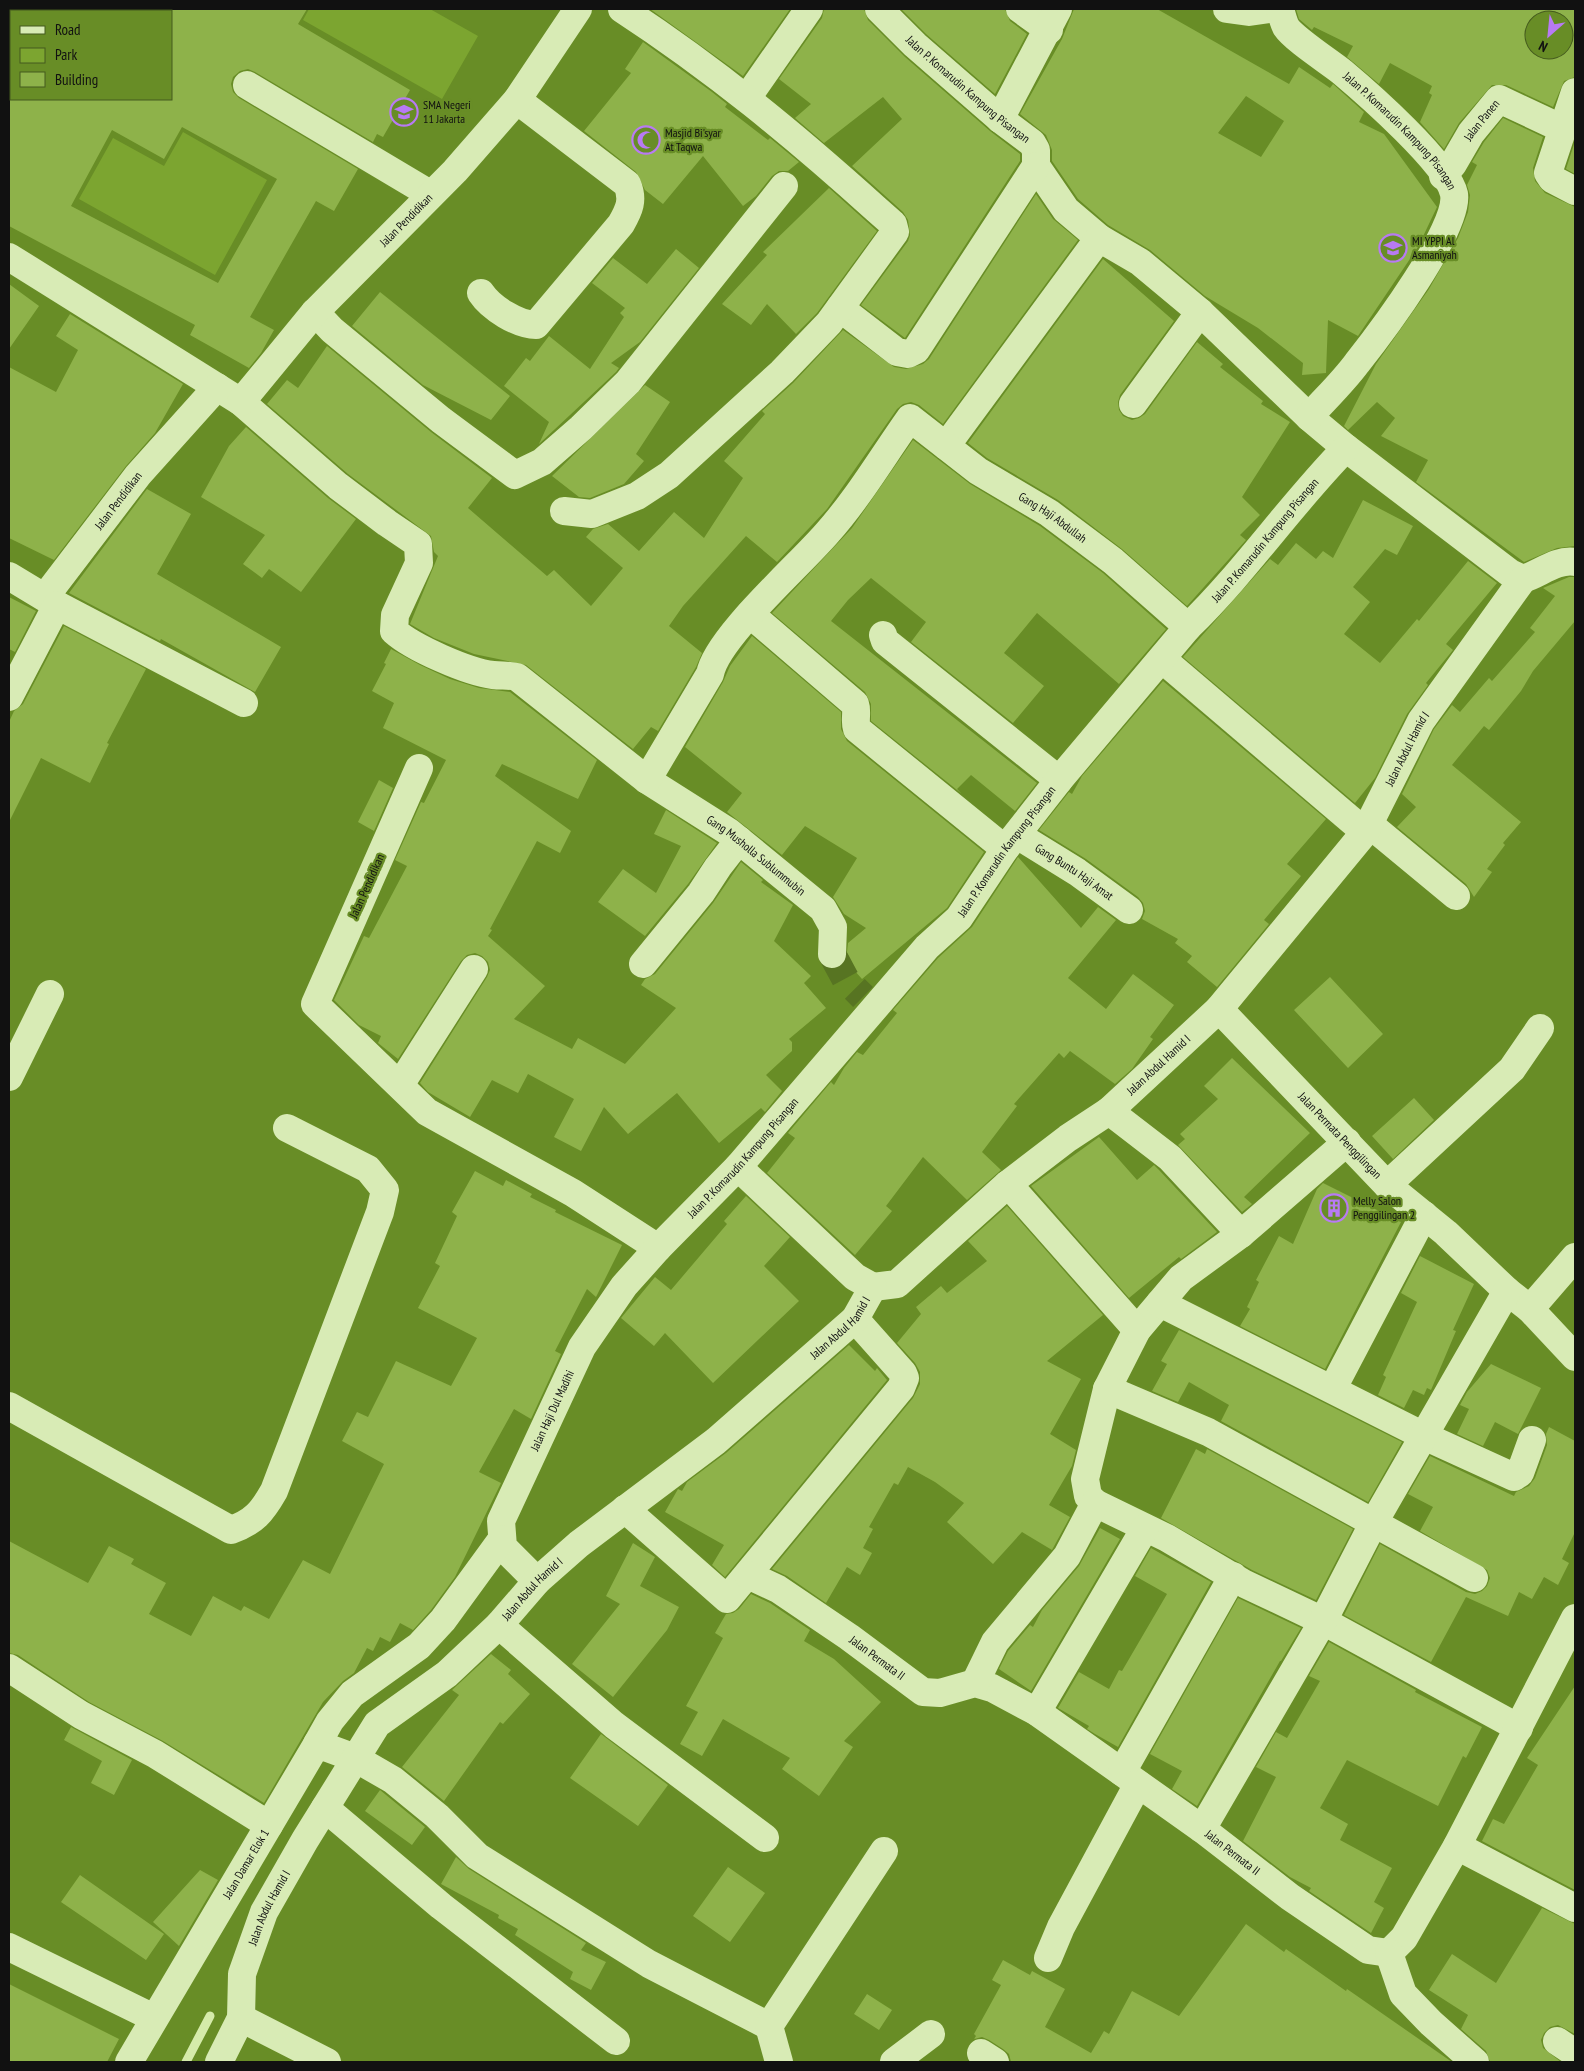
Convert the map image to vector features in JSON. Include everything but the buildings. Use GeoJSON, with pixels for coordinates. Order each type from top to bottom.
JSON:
{"type":"FeatureCollection","features":[{"type":"Feature","properties":{"kind":"street","name":"Jalan Pendidikan"},"geometry":{"type":"LineString","coordinates":[[241,402],[315,312],[430,194],[455,171],[517,100],[578,9]]}},
{"type":"Feature","properties":{"kind":"street"},"geometry":{"type":"LineString","coordinates":[[564,511],[592,514],[637,496],[669,475],[782,372],[829,323],[894,236],[894,227],[833,170],[747,98],[709,67],[622,9]]}},
{"type":"Feature","properties":{"kind":"street"},"geometry":{"type":"LineString","coordinates":[[747,98],[809,9]]}},
{"type":"Feature","properties":{"kind":"street","name":"Jalan P. Komarudin Kampung Pisangan"},"geometry":{"type":"LineString","coordinates":[[879,9],[915,45],[1000,119],[1032,143],[1036,150],[1036,166],[1066,210],[1099,238],[1140,262],[1200,312],[1309,417],[1346,448],[1510,573],[1523,579]]}},
{"type":"Feature","properties":{"kind":"street"},"geometry":{"type":"LineString","coordinates":[[1000,119],[1054,20],[1020,9]]}},
{"type":"Feature","properties":{"kind":"street"},"geometry":{"type":"LineString","coordinates":[[1227,9],[1249,12],[1270,9]]}},
{"type":"Feature","properties":{"kind":"street","name":"Jalan P. Komarudin Kampung Pisangan"},"geometry":{"type":"LineString","coordinates":[[1280,9],[1287,29],[1344,74],[1390,115],[1432,157],[1454,196],[1451,215],[1428,262],[1356,364],[1309,417]]}},
{"type":"Feature","properties":{"kind":"street"},"geometry":{"type":"LineString","coordinates":[[247,85],[430,194]]}},
{"type":"Feature","properties":{"kind":"street"},"geometry":{"type":"LineString","coordinates":[[1575,92],[1548,173],[1552,179],[1575,191]]}},
{"type":"Feature","properties":{"kind":"street","name":"Jalan Panen"},"geometry":{"type":"LineString","coordinates":[[1443,176],[1453,164],[1471,133],[1499,99],[1563,129]]}},
{"type":"Feature","properties":{"kind":"street"},"geometry":{"type":"LineString","coordinates":[[480,293],[522,324],[536,326],[621,224],[630,209],[631,194],[627,184],[517,100]]}},
{"type":"Feature","properties":{"kind":"street"},"geometry":{"type":"LineString","coordinates":[[840,308],[897,352],[908,354],[916,350],[1036,166]]}},
{"type":"Feature","properties":{"kind":"street"},"geometry":{"type":"LineString","coordinates":[[315,312],[332,330],[440,420],[515,475],[542,462],[581,428],[628,382],[784,186]]}},
{"type":"Feature","properties":{"kind":"street"},"geometry":{"type":"LineString","coordinates":[[946,446],[1099,238]]}},
{"type":"Feature","properties":{"kind":"street"},"geometry":{"type":"LineString","coordinates":[[9,257],[241,402]]}},
{"type":"Feature","properties":{"kind":"street"},"geometry":{"type":"LineString","coordinates":[[1133,404],[1200,312]]}},
{"type":"Feature","properties":{"kind":"street","name":"Jalan Pendidikan"},"geometry":{"type":"LineString","coordinates":[[9,697],[51,601],[138,475],[217,387]]}},
{"type":"Feature","properties":{"kind":"street","name":"Gang Musholla Sublummubin"},"geometry":{"type":"LineString","coordinates":[[241,402],[338,486],[418,544],[419,563],[395,615],[394,631],[406,642],[468,669],[494,675],[517,677],[647,780],[683,801],[739,840],[823,909],[833,927],[832,954]]}},
{"type":"Feature","properties":{"kind":"street","name":"Gang Haji Abdullah"},"geometry":{"type":"LineString","coordinates":[[750,614],[829,532],[910,418],[978,470],[1049,513],[1113,561],[1188,627]]}},
{"type":"Feature","properties":{"kind":"street","name":"Jalan P. Komarudin Kampung Pisangan"},"geometry":{"type":"LineString","coordinates":[[658,1248],[738,1167],[868,1002],[959,918],[1011,842],[1059,780],[1188,627],[1210,606],[1320,474],[1346,448]]}},
{"type":"Feature","properties":{"kind":"street"},"geometry":{"type":"LineString","coordinates":[[1523,579],[1561,563],[1575,562]]}},
{"type":"Feature","properties":{"kind":"street"},"geometry":{"type":"LineString","coordinates":[[9,576],[51,601],[244,703]]}},
{"type":"Feature","properties":{"kind":"street","name":"Jalan Abdul Hamid I"},"geometry":{"type":"LineString","coordinates":[[241,2018],[242,1974],[261,1920],[325,1808],[377,1724],[447,1674],[499,1625],[536,1579],[579,1544],[716,1441],[855,1320],[873,1287],[896,1284],[1008,1184],[1068,1138],[1109,1111],[1219,1009],[1367,828],[1421,721],[1523,579]]}},
{"type":"Feature","properties":{"kind":"street"},"geometry":{"type":"LineString","coordinates":[[647,780],[710,674],[714,660],[750,614]]}},
{"type":"Feature","properties":{"kind":"street","name":"Gang Buntu Haji Amat"},"geometry":{"type":"LineString","coordinates":[[750,614],[855,704],[858,710],[855,722],[857,729],[866,738],[1011,842],[1077,872],[1129,910]]}},
{"type":"Feature","properties":{"kind":"street"},"geometry":{"type":"LineString","coordinates":[[884,635],[885,641],[892,647],[1059,780]]}},
{"type":"Feature","properties":{"kind":"street"},"geometry":{"type":"LineString","coordinates":[[1162,659],[1367,828],[1456,896]]}},
{"type":"Feature","properties":{"kind":"street","name":"Jalan Pendidikan"},"geometry":{"type":"LineString","coordinates":[[400,1086],[315,1004],[419,768]]}},
{"type":"Feature","properties":{"kind":"street"},"geometry":{"type":"LineString","coordinates":[[643,964],[701,893],[739,840]]}},
{"type":"Feature","properties":{"kind":"street"},"geometry":{"type":"LineString","coordinates":[[474,969],[400,1086],[427,1112],[573,1193],[658,1248]]}},
{"type":"Feature","properties":{"kind":"street"},"geometry":{"type":"LineString","coordinates":[[9,1077],[50,994]]}},
{"type":"Feature","properties":{"kind":"street","name":"Jalan Permata Penggilingan"},"geometry":{"type":"LineString","coordinates":[[1219,1009],[1387,1185],[1424,1215],[1507,1291],[1530,1308],[1575,1358]]}},
{"type":"Feature","properties":{"kind":"street"},"geometry":{"type":"LineString","coordinates":[[1387,1185],[1512,1069],[1540,1028]]}},
{"type":"Feature","properties":{"kind":"street"},"geometry":{"type":"LineString","coordinates":[[1109,1111],[1170,1158],[1241,1234]]}},
{"type":"Feature","properties":{"kind":"street"},"geometry":{"type":"LineString","coordinates":[[9,1406],[231,1530],[247,1524],[262,1510],[274,1492],[380,1212],[385,1190],[368,1169],[286,1128]]}},
{"type":"Feature","properties":{"kind":"street"},"geometry":{"type":"LineString","coordinates":[[1347,1142],[1241,1234],[1181,1278],[1137,1330],[1107,1390],[1085,1479],[1088,1496],[1095,1503],[1146,1528],[1278,1601],[1322,1621],[1519,1728]]}},
{"type":"Feature","properties":{"kind":"street"},"geometry":{"type":"LineString","coordinates":[[738,1167],[855,1277],[873,1287]]}},
{"type":"Feature","properties":{"kind":"street"},"geometry":{"type":"LineString","coordinates":[[1008,1184],[1137,1330]]}},
{"type":"Feature","properties":{"kind":"street"},"geometry":{"type":"LineString","coordinates":[[1333,1388],[1424,1215]]}},
{"type":"Feature","properties":{"kind":"street","name":"Jalan Haji Dul Madihi"},"geometry":{"type":"LineString","coordinates":[[503,1543],[500,1527],[505,1510],[582,1347],[624,1286],[658,1248]]}},
{"type":"Feature","properties":{"kind":"street"},"geometry":{"type":"LineString","coordinates":[[1530,1308],[1575,1257]]}},
{"type":"Feature","properties":{"kind":"street"},"geometry":{"type":"LineString","coordinates":[[1202,1830],[1322,1621],[1373,1524],[1507,1291]]}},
{"type":"Feature","properties":{"kind":"street"},"geometry":{"type":"LineString","coordinates":[[1160,1303],[1333,1388],[1424,1436],[1514,1477],[1520,1473],[1532,1440]]}},
{"type":"Feature","properties":{"kind":"street"},"geometry":{"type":"LineString","coordinates":[[625,1509],[727,1599],[901,1388],[905,1378],[903,1373],[855,1320]]}},
{"type":"Feature","properties":{"kind":"street"},"geometry":{"type":"LineString","coordinates":[[1107,1390],[1208,1432],[1474,1578]]}},
{"type":"Feature","properties":{"kind":"street"},"geometry":{"type":"LineString","coordinates":[[975,1683],[994,1642],[1068,1556],[1095,1503]]}},
{"type":"Feature","properties":{"kind":"street"},"geometry":{"type":"LineString","coordinates":[[1037,1712],[1146,1528]]}},
{"type":"Feature","properties":{"kind":"street"},"geometry":{"type":"LineString","coordinates":[[503,1543],[536,1579]]}},
{"type":"Feature","properties":{"kind":"street","name":"Jalan Damar Elok 1"},"geometry":{"type":"LineString","coordinates":[[129,2062],[330,1721],[352,1694],[419,1646],[443,1620],[503,1543]]}},
{"type":"Feature","properties":{"kind":"street","name":"Jalan Permata II"},"geometry":{"type":"LineString","coordinates":[[748,1575],[778,1590],[842,1632],[923,1692],[940,1693],[975,1683],[992,1688],[1037,1712],[1202,1830],[1290,1897],[1368,1950],[1389,1953]]}},
{"type":"Feature","properties":{"kind":"street"},"geometry":{"type":"LineString","coordinates":[[1048,1958],[1130,1778],[1233,1576]]}},
{"type":"Feature","properties":{"kind":"street"},"geometry":{"type":"LineString","coordinates":[[1466,2060],[1403,1994],[1389,1953],[1404,1938],[1457,1846],[1575,1618]]}},
{"type":"Feature","properties":{"kind":"street"},"geometry":{"type":"LineString","coordinates":[[499,1625],[614,1725],[764,1838]]}},
{"type":"Feature","properties":{"kind":"street"},"geometry":{"type":"LineString","coordinates":[[9,1668],[81,1715],[155,1754],[269,1825]]}},
{"type":"Feature","properties":{"kind":"street"},"geometry":{"type":"LineString","coordinates":[[317,1744],[355,1758],[393,1780],[437,1816],[477,1856],[649,1964],[769,2026],[779,2062]]}},
{"type":"Feature","properties":{"kind":"street"},"geometry":{"type":"LineString","coordinates":[[325,1808],[440,1906],[616,2041]]}},
{"type":"Feature","properties":{"kind":"street"},"geometry":{"type":"LineString","coordinates":[[1457,1846],[1575,1908]]}},
{"type":"Feature","properties":{"kind":"street"},"geometry":{"type":"LineString","coordinates":[[769,2026],[884,1851]]}},
{"type":"Feature","properties":{"kind":"street"},"geometry":{"type":"LineString","coordinates":[[9,1947],[154,2018]]}},
{"type":"Feature","properties":{"kind":"street"},"geometry":{"type":"LineString","coordinates":[[219,2062],[241,2018],[326,2062]]}},
{"type":"Feature","properties":{"kind":"street"},"geometry":{"type":"LineString","coordinates":[[894,2062],[931,2034]]}},
{"type":"Feature","properties":{"kind":"green space"},"geometry":{"type":"Polygon","coordinates":[[[309,9],[430,9],[478,36],[442,99],[303,20],[309,9]]]}},
{"type":"Feature","properties":{"kind":"green space"},"geometry":{"type":"Polygon","coordinates":[[[183,132],[267,180],[215,275],[79,199],[113,138],[164,166],[183,132]]]}},
{"type":"Feature","properties":{"kind":"waterway"},"geometry":{"type":"LineString","coordinates":[[186,2062],[210,2016]]}},
{"type":"Feature","properties":{"kind":"tunnel"},"geometry":{"type":"LineString","coordinates":[[832,954],[846,980],[863,997]]}},
{"type":"Feature","properties":{"kind":"place","name":"SMA Negeri 11 Jakarta"},"geometry":{"type":"Point","coordinates":[404,112]}},
{"type":"Feature","properties":{"kind":"place","name":"Masjid Bi'syar At Taqwa"},"geometry":{"type":"Point","coordinates":[646,140]}},
{"type":"Feature","properties":{"kind":"place","name":"MI YPPI Al Asmaniyah"},"geometry":{"type":"Point","coordinates":[1393,248]}},
{"type":"Feature","properties":{"kind":"place","name":"Melly Salon Penggilingan 2"},"geometry":{"type":"Point","coordinates":[1334,1208]}}]}
